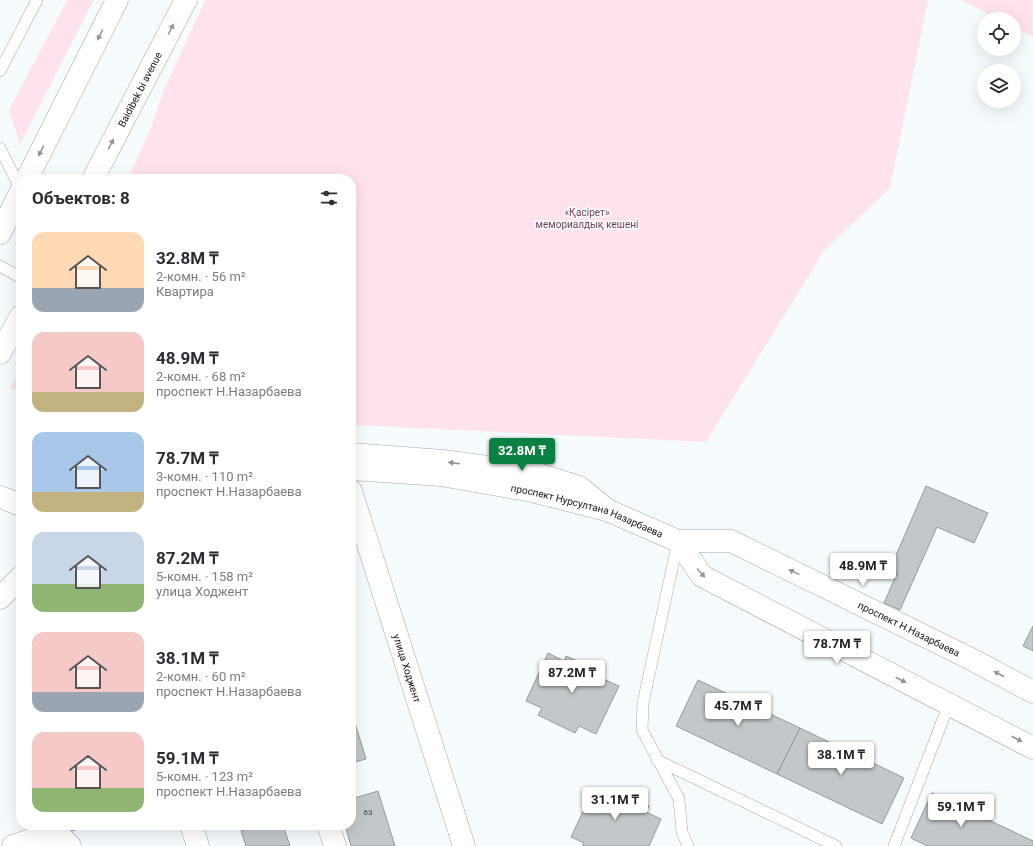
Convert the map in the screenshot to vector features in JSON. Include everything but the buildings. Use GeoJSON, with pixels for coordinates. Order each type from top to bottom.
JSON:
{"type":"FeatureCollection","features":[{"type":"Feature","properties":{"kind":"main road"},"geometry":{"type":"LineString","coordinates":[[30,174],[117,0]]}},
{"type":"Feature","properties":{"kind":"main road","name":"Baidibek bi avenue"},"geometry":{"type":"LineString","coordinates":[[96,174],[186,0]]}},
{"type":"Feature","properties":{"kind":"main road"},"geometry":{"type":"LineString","coordinates":[[0,233],[16,200]]}},
{"type":"Feature","properties":{"kind":"main road"},"geometry":{"type":"LineString","coordinates":[[0,353],[16,325]]}},
{"type":"Feature","properties":{"kind":"main road"},"geometry":{"type":"LineString","coordinates":[[356,454],[443,461],[535,473],[579,487],[607,510]]}},
{"type":"Feature","properties":{"kind":"main road","name":"проспект Нурсултана Назарбаева"},"geometry":{"type":"LineString","coordinates":[[356,469],[441,475],[532,491],[607,510],[678,541]]}},
{"type":"Feature","properties":{"kind":"main road"},"geometry":{"type":"LineString","coordinates":[[0,497],[16,503]]}},
{"type":"Feature","properties":{"kind":"main road","name":"улица Ходжент"},"geometry":{"type":"LineString","coordinates":[[356,507],[464,846]]}},
{"type":"Feature","properties":{"kind":"main road"},"geometry":{"type":"LineString","coordinates":[[678,541],[702,576],[1033,748]]}},
{"type":"Feature","properties":{"kind":"main road","name":"проспект Н.Назарбаева"},"geometry":{"type":"LineString","coordinates":[[678,541],[731,541],[971,659],[1033,692]]}},
{"type":"Feature","properties":{"kind":"main road"},"geometry":{"type":"LineString","coordinates":[[0,598],[16,582]]}},
{"type":"Feature","properties":{"kind":"main road"},"geometry":{"type":"LineString","coordinates":[[193,830],[198,846]]}},
{"type":"Feature","properties":{"kind":"main road"},"geometry":{"type":"LineString","coordinates":[[330,830],[335,846]]}},
{"type":"Feature","properties":{"kind":"main road"},"geometry":{"type":"LineString","coordinates":[[13,846],[44,836],[66,842]]}},
{"type":"Feature","properties":{"kind":"lane"},"geometry":{"type":"LineString","coordinates":[[0,71],[37,0]]}},
{"type":"Feature","properties":{"kind":"lane"},"geometry":{"type":"LineString","coordinates":[[0,148],[16,180]]}},
{"type":"Feature","properties":{"kind":"lane"},"geometry":{"type":"LineString","coordinates":[[0,266],[16,275]]}},
{"type":"Feature","properties":{"kind":"lane"},"geometry":{"type":"LineString","coordinates":[[678,541],[643,703],[642,730],[679,799],[682,832],[688,846]]}},
{"type":"Feature","properties":{"kind":"lane"},"geometry":{"type":"LineString","coordinates":[[894,846],[949,704]]}},
{"type":"Feature","properties":{"kind":"lane"},"geometry":{"type":"LineString","coordinates":[[657,760],[836,846]]}},
{"type":"Feature","properties":{"kind":"green space"},"geometry":{"type":"Polygon","coordinates":[[[67,0],[94,0],[20,145],[9,110],[67,0]]]}},
{"type":"Feature","properties":{"kind":"green space","name":"«Қасірет» мемориалдық кешені"},"geometry":{"type":"Polygon","coordinates":[[[205,0],[928,0],[890,188],[824,251],[706,442],[356,425],[356,174],[130,174],[151,127],[163,92],[205,0]]]}},
{"type":"Feature","properties":{"kind":"green space"},"geometry":{"type":"Polygon","coordinates":[[[961,0],[1033,0],[1033,37],[1021,31],[1021,12],[984,12],[961,0]]]}},
{"type":"Feature","properties":{"kind":"green space"},"geometry":{"type":"Polygon","coordinates":[[[16,379],[16,389],[9,388],[16,379]]]}}]}
